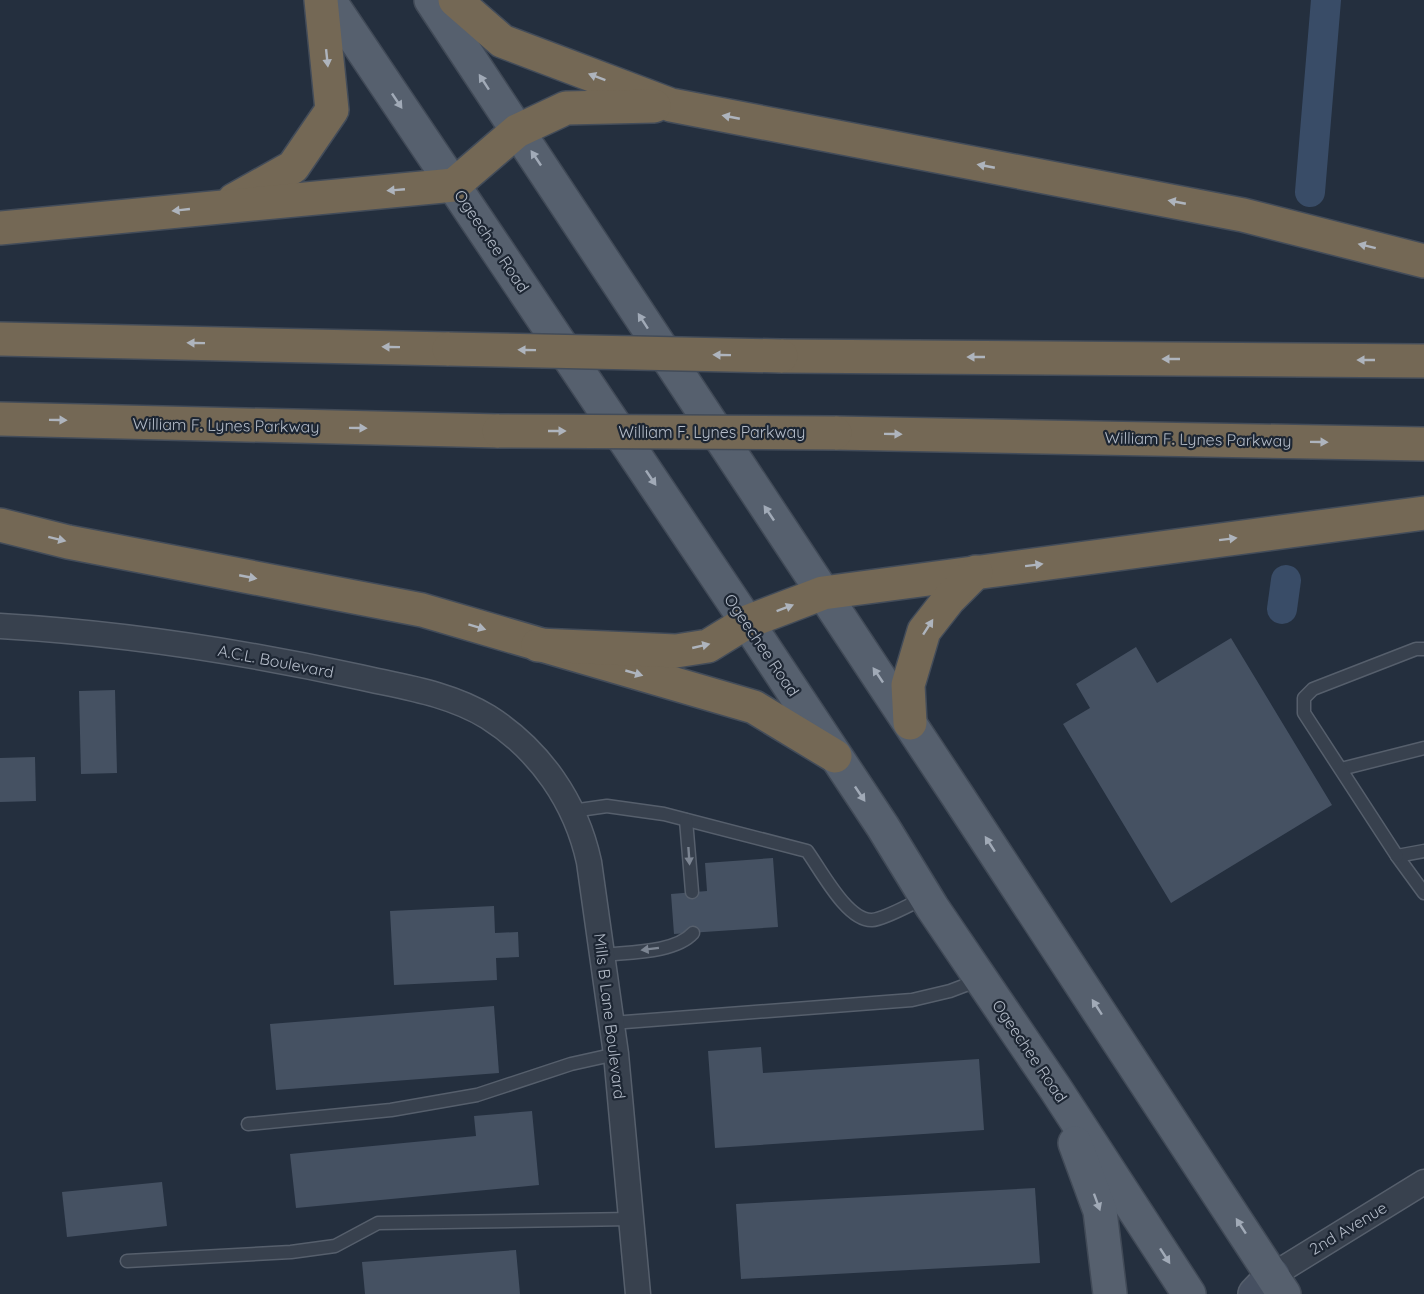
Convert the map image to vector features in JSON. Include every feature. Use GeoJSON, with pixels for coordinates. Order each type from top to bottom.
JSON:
{"type":"FeatureCollection","features":[{"type":"Feature","properties":{"kind":"highway"},"geometry":{"type":"LineString","coordinates":[[225,206],[292,168],[332,110],[321,0]]}},
{"type":"Feature","properties":{"kind":"highway"},"geometry":{"type":"LineString","coordinates":[[455,0],[502,41],[671,105],[1243,215],[1424,261]]}},
{"type":"Feature","properties":{"kind":"highway"},"geometry":{"type":"LineString","coordinates":[[0,228],[454,185],[517,131],[566,108],[671,105]]}},
{"type":"Feature","properties":{"kind":"highway"},"geometry":{"type":"LineString","coordinates":[[0,339],[781,356],[1424,361]]}},
{"type":"Feature","properties":{"kind":"highway","name":"William F. Lynes Parkway"},"geometry":{"type":"LineString","coordinates":[[0,419],[499,431],[835,433],[1424,444]]}},
{"type":"Feature","properties":{"kind":"highway"},"geometry":{"type":"LineString","coordinates":[[538,645],[676,651],[708,646],[747,622],[823,593],[1424,513]]}},
{"type":"Feature","properties":{"kind":"highway"},"geometry":{"type":"LineString","coordinates":[[0,525],[68,542],[422,610],[754,706],[835,756]]}},
{"type":"Feature","properties":{"kind":"highway"},"geometry":{"type":"LineString","coordinates":[[910,723],[908,685],[924,631],[949,599],[976,572]]}},
{"type":"Feature","properties":{"kind":"main road","name":"Ogeechee Road"},"geometry":{"type":"LineString","coordinates":[[329,0],[747,622],[1189,1294]]}},
{"type":"Feature","properties":{"kind":"main road"},"geometry":{"type":"LineString","coordinates":[[431,0],[910,723],[1271,1288]]}},
{"type":"Feature","properties":{"kind":"main road"},"geometry":{"type":"LineString","coordinates":[[1055,1088],[1100,1211],[1110,1294]]}},
{"type":"Feature","properties":{"kind":"street","name":"A.C.L. Boulevard"},"geometry":{"type":"LineString","coordinates":[[0,626],[91,633],[222,650],[289,662],[434,694],[459,702],[487,716],[510,732],[533,753]]}},
{"type":"Feature","properties":{"kind":"street","name":"Mills B Lane Boulevard"},"geometry":{"type":"LineString","coordinates":[[533,753],[562,791],[584,838],[589,862],[616,1054],[638,1294]]}},
{"type":"Feature","properties":{"kind":"street","name":"2nd Avenue"},"geometry":{"type":"LineString","coordinates":[[1271,1288],[1424,1182]]}},
{"type":"Feature","properties":{"kind":"lane"},"geometry":{"type":"LineString","coordinates":[[1424,649],[1416,649],[1313,689],[1304,698],[1304,713],[1397,856],[1424,893]]}},
{"type":"Feature","properties":{"kind":"lane"},"geometry":{"type":"LineString","coordinates":[[1341,769],[1424,748]]}},
{"type":"Feature","properties":{"kind":"lane"},"geometry":{"type":"LineString","coordinates":[[572,811],[607,806],[664,814],[807,851],[848,909],[864,919],[874,920],[926,897]]}},
{"type":"Feature","properties":{"kind":"lane"},"geometry":{"type":"LineString","coordinates":[[686,820],[692,892]]}},
{"type":"Feature","properties":{"kind":"lane"},"geometry":{"type":"LineString","coordinates":[[1397,856],[1424,851]]}},
{"type":"Feature","properties":{"kind":"lane"},"geometry":{"type":"LineString","coordinates":[[603,955],[676,946],[693,933]]}},
{"type":"Feature","properties":{"kind":"lane"},"geometry":{"type":"LineString","coordinates":[[612,1023],[912,1000],[950,991],[982,979]]}},
{"type":"Feature","properties":{"kind":"lane"},"geometry":{"type":"LineString","coordinates":[[248,1124],[391,1110],[477,1095],[571,1064],[616,1054]]}},
{"type":"Feature","properties":{"kind":"lane"},"geometry":{"type":"LineString","coordinates":[[127,1261],[291,1252],[335,1246],[378,1223],[631,1219]]}},
{"type":"Feature","properties":{"kind":"building"},"geometry":{"type":"Polygon","coordinates":[[[1231,638],[1332,805],[1171,903],[1063,724],[1090,708],[1076,684],[1136,647],[1157,683],[1231,638]]]}},
{"type":"Feature","properties":{"kind":"building"},"geometry":{"type":"Polygon","coordinates":[[[115,690],[117,773],[81,774],[79,691],[115,690]]]}},
{"type":"Feature","properties":{"kind":"building"},"geometry":{"type":"Polygon","coordinates":[[[35,757],[36,801],[0,802],[0,758],[35,757]]]}},
{"type":"Feature","properties":{"kind":"building"},"geometry":{"type":"Polygon","coordinates":[[[773,858],[778,927],[674,934],[671,894],[707,891],[705,863],[773,858]]]}},
{"type":"Feature","properties":{"kind":"building"},"geometry":{"type":"Polygon","coordinates":[[[494,906],[495,933],[518,932],[519,957],[496,958],[497,980],[394,985],[390,911],[494,906]]]}},
{"type":"Feature","properties":{"kind":"building"},"geometry":{"type":"Polygon","coordinates":[[[494,1006],[499,1073],[276,1090],[270,1024],[494,1006]]]}},
{"type":"Feature","properties":{"kind":"building"},"geometry":{"type":"Polygon","coordinates":[[[761,1047],[763,1073],[979,1059],[984,1130],[715,1148],[708,1051],[761,1047]]]}},
{"type":"Feature","properties":{"kind":"building"},"geometry":{"type":"Polygon","coordinates":[[[532,1111],[539,1185],[296,1208],[290,1154],[476,1136],[474,1116],[532,1111]]]}},
{"type":"Feature","properties":{"kind":"building"},"geometry":{"type":"Polygon","coordinates":[[[162,1182],[167,1226],[67,1237],[62,1192],[162,1182]]]}},
{"type":"Feature","properties":{"kind":"building"},"geometry":{"type":"Polygon","coordinates":[[[1035,1188],[1040,1263],[741,1279],[736,1204],[1035,1188]]]}},
{"type":"Feature","properties":{"kind":"building"},"geometry":{"type":"Polygon","coordinates":[[[516,1250],[520,1294],[365,1294],[362,1262],[516,1250]]]}},
{"type":"Feature","properties":{"kind":"waterway"},"geometry":{"type":"LineString","coordinates":[[1310,192],[1326,0]]}},
{"type":"Feature","properties":{"kind":"waterway"},"geometry":{"type":"LineString","coordinates":[[1282,609],[1286,580]]}}]}
